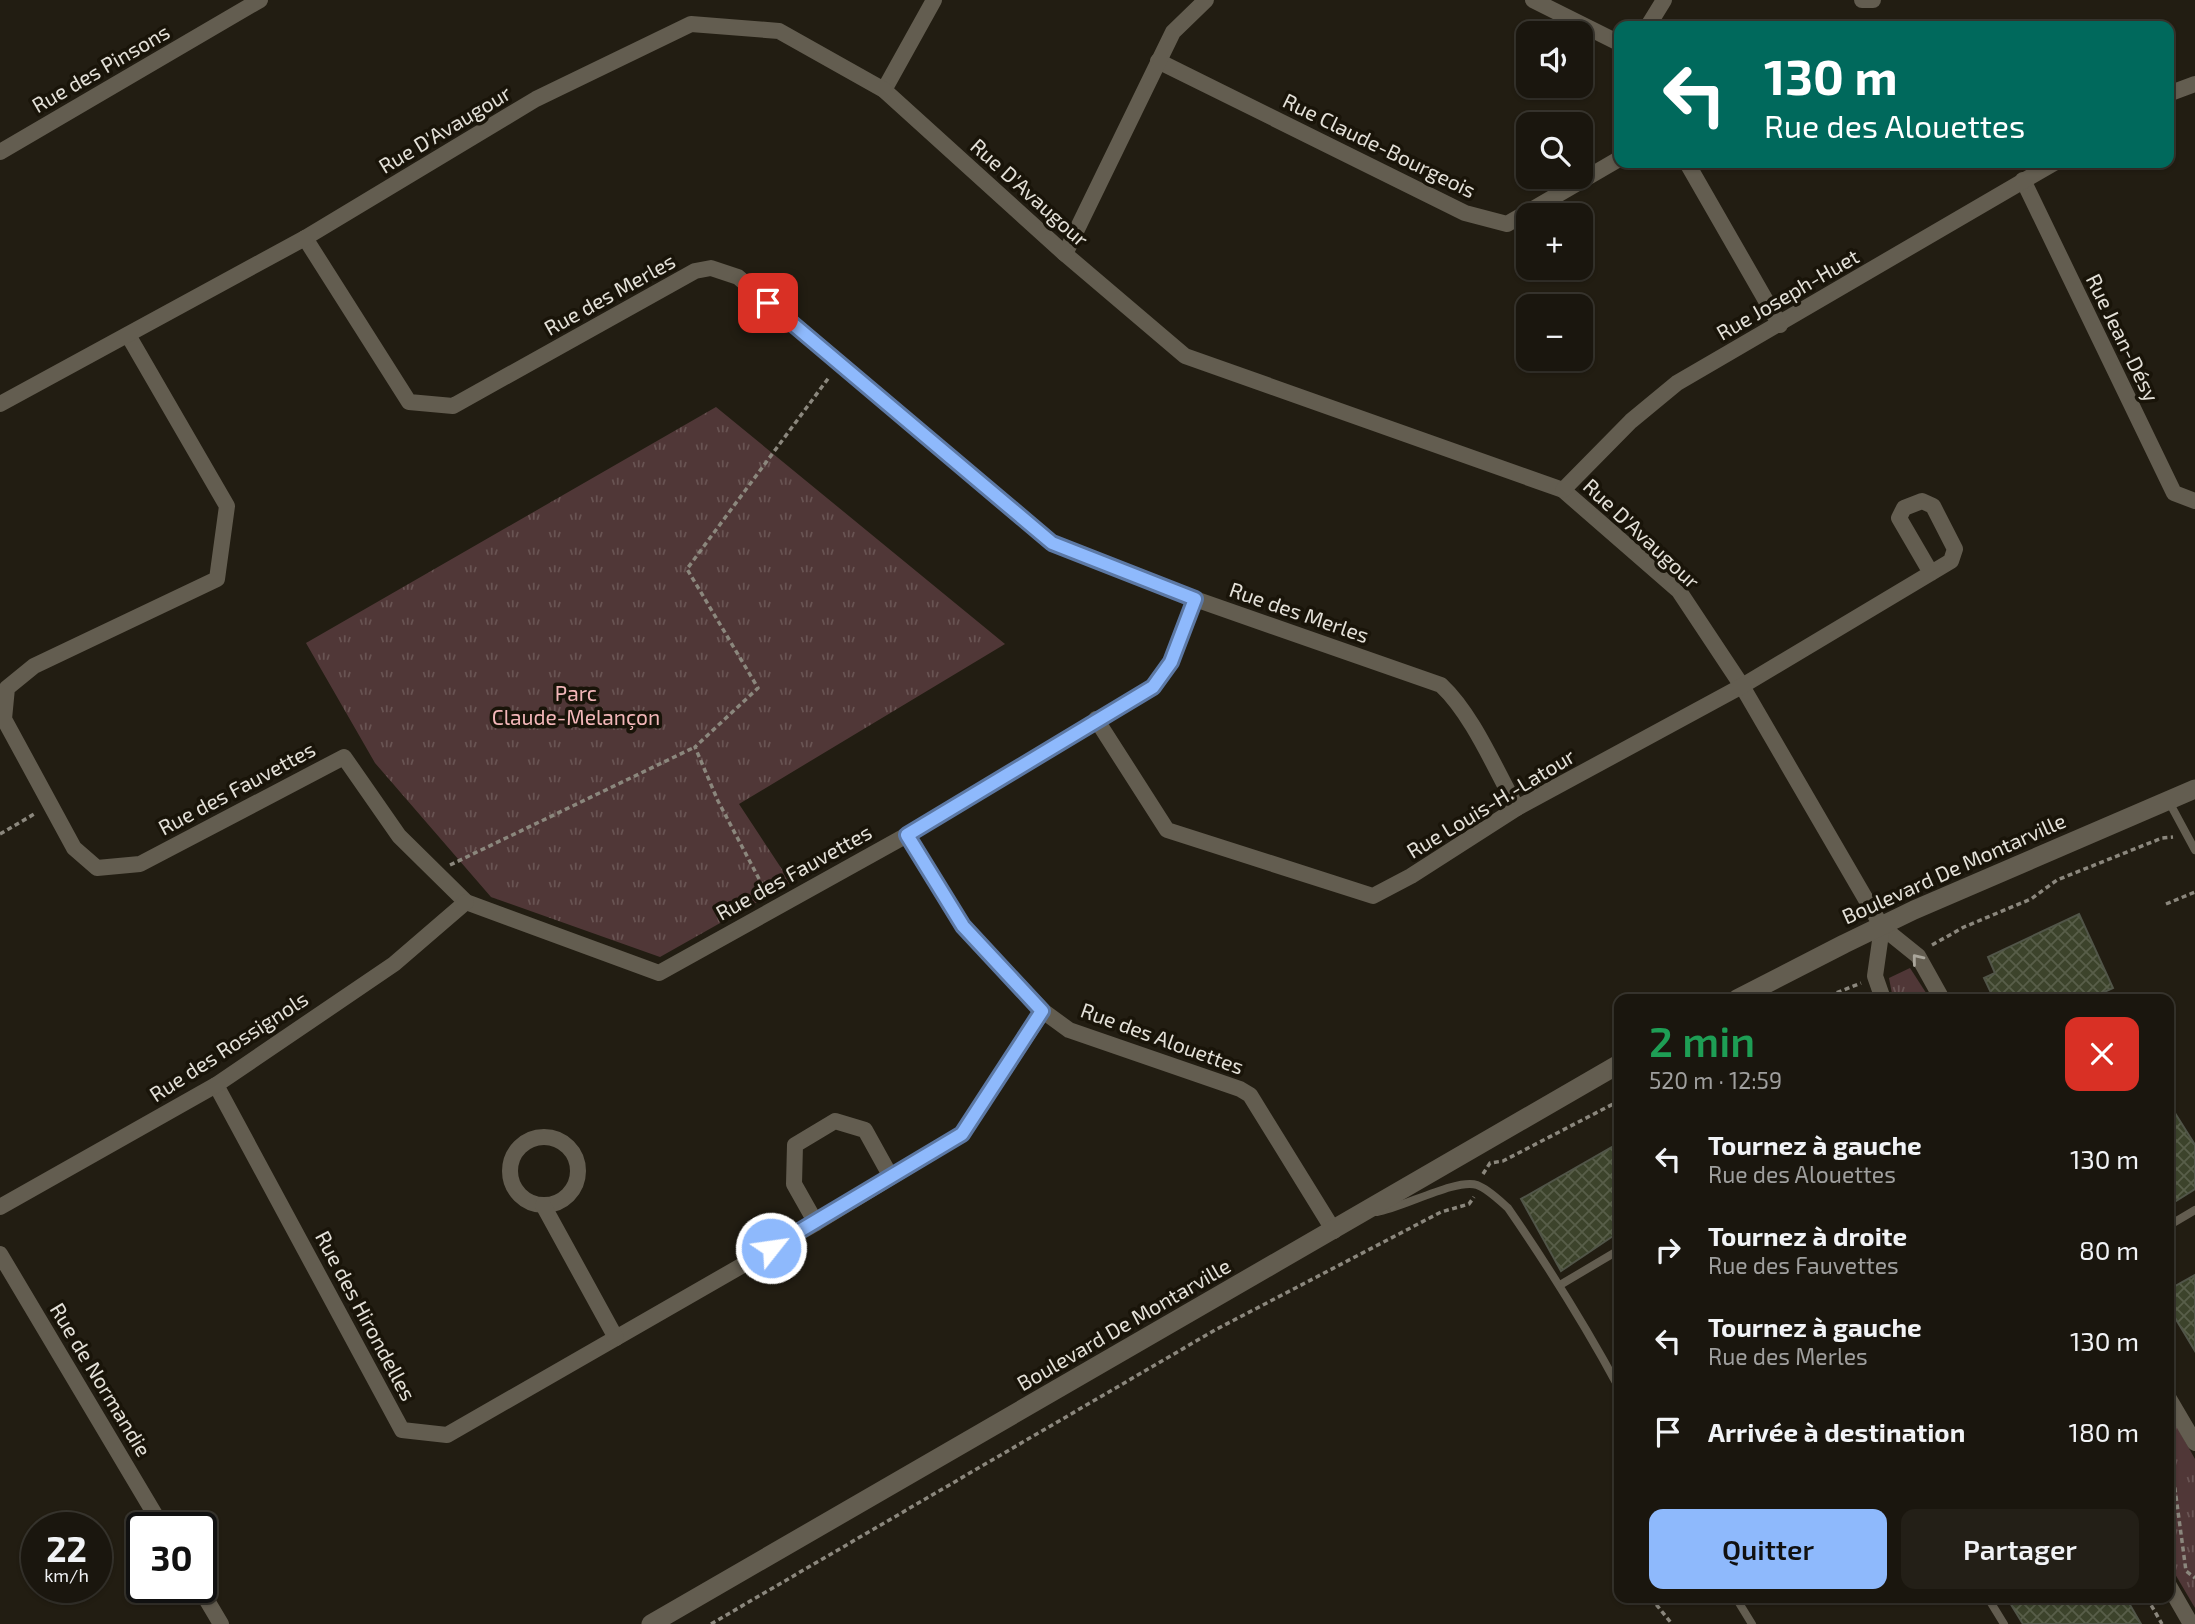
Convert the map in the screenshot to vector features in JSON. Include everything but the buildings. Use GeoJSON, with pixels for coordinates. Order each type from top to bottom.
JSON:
{"type":"FeatureCollection","features":[{"type":"Feature","properties":{"kind":"street","name":"Rue des Pinsons"},"geometry":{"type":"LineString","coordinates":[[0,152],[260,0]]}},
{"type":"Feature","properties":{"kind":"street"},"geometry":{"type":"LineString","coordinates":[[884,90],[934,0]]}},
{"type":"Feature","properties":{"kind":"street"},"geometry":{"type":"LineString","coordinates":[[1065,254],[1174,32],[1206,0]]}},
{"type":"Feature","properties":{"kind":"street"},"geometry":{"type":"LineString","coordinates":[[1533,0],[1614,40]]}},
{"type":"Feature","properties":{"kind":"street"},"geometry":{"type":"LineString","coordinates":[[1651,21],[1664,0]]}},
{"type":"Feature","properties":{"kind":"street"},"geometry":{"type":"LineString","coordinates":[[1862,0],[1873,0]]}},
{"type":"Feature","properties":{"kind":"street","name":"Rue D'Avaugour"},"geometry":{"type":"LineString","coordinates":[[0,404],[305,238],[536,99],[691,24],[779,31],[884,90],[1065,254],[1185,356],[1563,490],[1679,591],[1742,686],[1882,927],[1918,956],[1939,994]]}},
{"type":"Feature","properties":{"kind":"street","name":"Rue Claude-Bourgeois"},"geometry":{"type":"LineString","coordinates":[[1158,61],[1465,213],[1507,223],[1614,162]]}},
{"type":"Feature","properties":{"kind":"street"},"geometry":{"type":"LineString","coordinates":[[2174,92],[2195,84]]}},
{"type":"Feature","properties":{"kind":"street"},"geometry":{"type":"LineString","coordinates":[[1690,168],[1780,325]]}},
{"type":"Feature","properties":{"kind":"street","name":"Rue Joseph-Huet"},"geometry":{"type":"LineString","coordinates":[[1563,490],[1631,421],[1676,383],[1780,325],[2045,168]]}},
{"type":"Feature","properties":{"kind":"street","name":"Rue Jean-Désy"},"geometry":{"type":"LineString","coordinates":[[2022,180],[2174,494],[2192,502],[2195,500]]}},
{"type":"Feature","properties":{"kind":"street","name":"Rue des Merles"},"geometry":{"type":"LineString","coordinates":[[305,238],[409,402],[453,407],[695,271],[711,268],[738,277],[1052,543],[1195,599],[1441,685],[1454,697],[1517,808]]}},
{"type":"Feature","properties":{"kind":"street","name":"Rue des Fauvettes"},"geometry":{"type":"LineString","coordinates":[[128,335],[227,506],[217,579],[34,666],[7,688],[4,719],[74,848],[97,868],[140,864],[344,757],[399,836],[466,902],[659,973],[907,835],[1153,687],[1171,662],[1195,599]]}},
{"type":"Feature","properties":{"kind":"street","name":"Rue Louis-H.-Latour"},"geometry":{"type":"LineString","coordinates":[[1097,719],[1167,830],[1373,895],[1411,876],[1517,808],[1742,686],[1931,573]]}},
{"type":"Feature","properties":{"kind":"street","name":"Boulevard De Montarville"},"geometry":{"type":"LineString","coordinates":[[1747,994],[1914,910],[2195,789]]}},
{"type":"Feature","properties":{"kind":"street","name":"Rue des Alouettes"},"geometry":{"type":"LineString","coordinates":[[907,835],[963,926],[1042,1011],[1069,1030],[1240,1089],[1250,1095],[1334,1231]]}},
{"type":"Feature","properties":{"kind":"street","name":"Rue des Rossignols"},"geometry":{"type":"LineString","coordinates":[[0,1206],[216,1085],[394,964],[466,902]]}},
{"type":"Feature","properties":{"kind":"street"},"geometry":{"type":"LineString","coordinates":[[1881,994],[1875,976],[1882,927]]}},
{"type":"Feature","properties":{"kind":"street","name":"Rue des Hirondelles"},"geometry":{"type":"LineString","coordinates":[[216,1085],[402,1430],[447,1435],[816,1223],[962,1134],[1042,1011]]}},
{"type":"Feature","properties":{"kind":"street","name":"Boulevard De Montarville"},"geometry":{"type":"LineString","coordinates":[[651,1624],[1614,1068]]}},
{"type":"Feature","properties":{"kind":"street"},"geometry":{"type":"LineString","coordinates":[[816,1223],[794,1184],[794,1145],[835,1122],[865,1130],[891,1177]]}},
{"type":"Feature","properties":{"kind":"street"},"geometry":{"type":"LineString","coordinates":[[544,1137],[565,1145],[573,1154],[578,1174],[575,1184],[563,1200],[543,1205],[532,1203],[514,1188],[510,1165],[514,1154],[522,1145],[532,1139],[544,1137]]}},
{"type":"Feature","properties":{"kind":"street"},"geometry":{"type":"LineString","coordinates":[[543,1205],[616,1338]]}},
{"type":"Feature","properties":{"kind":"street","name":"Rue de Normandie"},"geometry":{"type":"LineString","coordinates":[[0,1254],[153,1512]]}},
{"type":"Feature","properties":{"kind":"street"},"geometry":{"type":"LineString","coordinates":[[2174,1407],[2195,1443]]}},
{"type":"Feature","properties":{"kind":"street"},"geometry":{"type":"LineString","coordinates":[[2174,1594],[2191,1624]]}},
{"type":"Feature","properties":{"kind":"street"},"geometry":{"type":"LineString","coordinates":[[209,1603],[221,1624]]}},
{"type":"Feature","properties":{"kind":"lane"},"geometry":{"type":"LineString","coordinates":[[2168,799],[2195,850]]}},
{"type":"Feature","properties":{"kind":"lane"},"geometry":{"type":"LineString","coordinates":[[1361,1215],[1383,1211],[1458,1185],[1479,1185],[1508,1208],[1560,1285],[1614,1379]]}},
{"type":"Feature","properties":{"kind":"lane"},"geometry":{"type":"LineString","coordinates":[[2174,1222],[2195,1210]]}},
{"type":"Feature","properties":{"kind":"lane"},"geometry":{"type":"LineString","coordinates":[[1560,1285],[1614,1253]]}},
{"type":"Feature","properties":{"kind":"lane"},"geometry":{"type":"LineString","coordinates":[[1739,1603],[1752,1624]]}},
{"type":"Feature","properties":{"kind":"lane"},"geometry":{"type":"LineString","coordinates":[[1992,1603],[2004,1624]]}},
{"type":"Feature","properties":{"kind":"path"},"geometry":{"type":"LineString","coordinates":[[435,872],[695,747],[758,688],[687,569],[839,363]]}},
{"type":"Feature","properties":{"kind":"path"},"geometry":{"type":"LineString","coordinates":[[695,747],[719,802],[775,908]]}},
{"type":"Feature","properties":{"kind":"path"},"geometry":{"type":"LineString","coordinates":[[0,834],[50,805]]}},
{"type":"Feature","properties":{"kind":"path"},"geometry":{"type":"LineString","coordinates":[[1926,951],[1934,943],[1964,928],[2031,899],[2057,880],[2162,838]]}},
{"type":"Feature","properties":{"kind":"path"},"geometry":{"type":"LineString","coordinates":[[2166,904],[2195,892]]}},
{"type":"Feature","properties":{"kind":"path"},"geometry":{"type":"LineString","coordinates":[[1835,994],[1860,984]]}},
{"type":"Feature","properties":{"kind":"path"},"geometry":{"type":"LineString","coordinates":[[1481,1177],[1490,1163],[1503,1161],[1614,1104]]}},
{"type":"Feature","properties":{"kind":"path"},"geometry":{"type":"LineString","coordinates":[[711,1624],[1214,1330],[1441,1212],[1469,1204],[1477,1191]]}},
{"type":"Feature","properties":{"kind":"path"},"geometry":{"type":"LineString","coordinates":[[2174,1482],[2186,1571],[2195,1578]]}},
{"type":"Feature","properties":{"kind":"path"},"geometry":{"type":"LineString","coordinates":[[1655,1603],[1672,1624]]}},
{"type":"Feature","properties":{"kind":"path"},"geometry":{"type":"LineString","coordinates":[[2150,1603],[2162,1624]]}},
{"type":"Feature","properties":{"kind":"green space","name":"Parc Claude-Melançon"},"geometry":{"type":"Polygon","coordinates":[[[716,407],[1005,644],[739,804],[791,883],[660,957],[491,897],[375,763],[306,643],[716,407]]]}},
{"type":"Feature","properties":{"kind":"green space"},"geometry":{"type":"Polygon","coordinates":[[[1910,968],[1927,994],[1892,994],[1889,978],[1910,968]]]}},
{"type":"Feature","properties":{"kind":"green space"},"geometry":{"type":"Polygon","coordinates":[[[2174,1422],[2195,1459],[2195,1608],[2174,1572],[2174,1422]]]}},
{"type":"Feature","properties":{"kind":"route"},"geometry":{"type":"LineString","coordinates":[[768,303],[1052,543],[1195,599],[1171,662],[1153,687],[907,835],[963,926],[1042,1011],[962,1134],[771,1248]]}}]}
